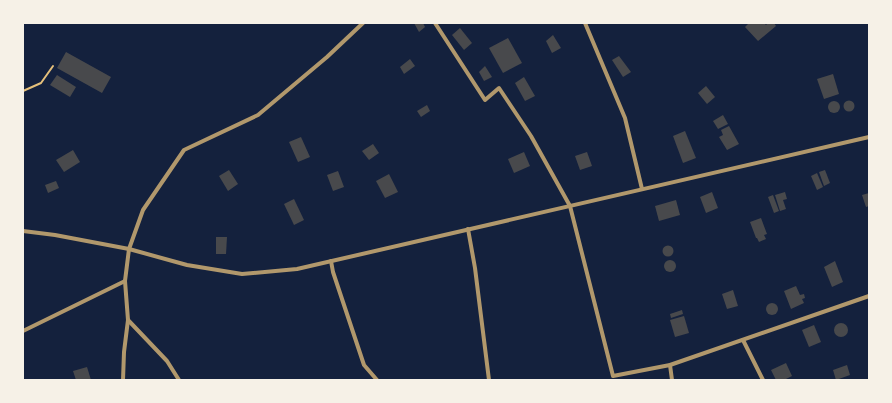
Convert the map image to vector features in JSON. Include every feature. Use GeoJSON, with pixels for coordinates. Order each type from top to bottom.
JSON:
{"type":"FeatureCollection","features":[{"type":"Feature","properties":{"kind":"street"},"geometry":{"type":"LineString","coordinates":[[123,380],[124,352],[128,320],[125,281],[129,249],[143,210],[184,150],[258,115],[327,57],[364,23]]}},
{"type":"Feature","properties":{"kind":"street"},"geometry":{"type":"LineString","coordinates":[[435,23],[485,100],[499,88],[530,136],[570,206],[613,376],[670,365],[869,296]]}},
{"type":"Feature","properties":{"kind":"street"},"geometry":{"type":"LineString","coordinates":[[585,23],[625,118],[642,189]]}},
{"type":"Feature","properties":{"kind":"street"},"geometry":{"type":"LineString","coordinates":[[23,231],[55,235],[129,249],[187,265],[242,274],[297,269],[869,137]]}},
{"type":"Feature","properties":{"kind":"street"},"geometry":{"type":"LineString","coordinates":[[468,229],[475,268],[489,380]]}},
{"type":"Feature","properties":{"kind":"street"},"geometry":{"type":"LineString","coordinates":[[331,261],[333,272],[364,365],[377,380]]}},
{"type":"Feature","properties":{"kind":"street"},"geometry":{"type":"LineString","coordinates":[[23,331],[125,281]]}},
{"type":"Feature","properties":{"kind":"street"},"geometry":{"type":"LineString","coordinates":[[128,320],[167,361],[179,380]]}},
{"type":"Feature","properties":{"kind":"street"},"geometry":{"type":"LineString","coordinates":[[743,340],[763,380]]}},
{"type":"Feature","properties":{"kind":"street"},"geometry":{"type":"LineString","coordinates":[[670,365],[672,380]]}},
{"type":"Feature","properties":{"kind":"path"},"geometry":{"type":"LineString","coordinates":[[23,91],[41,83],[53,66]]}},
{"type":"Feature","properties":{"kind":"building"},"geometry":{"type":"Polygon","coordinates":[[[414,23],[423,23],[425,27],[419,32],[414,23]]]}},
{"type":"Feature","properties":{"kind":"building"},"geometry":{"type":"Polygon","coordinates":[[[749,23],[764,23],[766,25],[768,23],[774,23],[776,26],[758,41],[745,27],[749,23]]]}},
{"type":"Feature","properties":{"kind":"building"},"geometry":{"type":"Polygon","coordinates":[[[460,28],[472,43],[464,50],[452,35],[460,28]]]}},
{"type":"Feature","properties":{"kind":"building"},"geometry":{"type":"Polygon","coordinates":[[[553,35],[561,48],[552,53],[546,41],[553,35]]]}},
{"type":"Feature","properties":{"kind":"building"},"geometry":{"type":"Polygon","coordinates":[[[508,38],[522,63],[503,73],[489,48],[508,38]]]}},
{"type":"Feature","properties":{"kind":"building"},"geometry":{"type":"Polygon","coordinates":[[[66,52],[111,77],[102,93],[57,68],[66,52]]]}},
{"type":"Feature","properties":{"kind":"building"},"geometry":{"type":"Polygon","coordinates":[[[619,56],[631,72],[623,77],[612,60],[619,56]]]}},
{"type":"Feature","properties":{"kind":"building"},"geometry":{"type":"Polygon","coordinates":[[[410,59],[415,66],[404,74],[400,67],[410,59]]]}},
{"type":"Feature","properties":{"kind":"building"},"geometry":{"type":"Polygon","coordinates":[[[485,66],[492,77],[484,81],[479,72],[485,66]]]}},
{"type":"Feature","properties":{"kind":"building"},"geometry":{"type":"Polygon","coordinates":[[[833,74],[839,94],[824,99],[817,79],[833,74]]]}},
{"type":"Feature","properties":{"kind":"building"},"geometry":{"type":"Polygon","coordinates":[[[57,75],[76,87],[70,97],[50,85],[57,75]]]}},
{"type":"Feature","properties":{"kind":"building"},"geometry":{"type":"Polygon","coordinates":[[[524,77],[535,96],[525,101],[515,83],[524,77]]]}},
{"type":"Feature","properties":{"kind":"building"},"geometry":{"type":"Polygon","coordinates":[[[706,86],[715,97],[707,104],[698,93],[706,86]]]}},
{"type":"Feature","properties":{"kind":"building"},"geometry":{"type":"Polygon","coordinates":[[[836,101],[839,102],[839,112],[832,113],[829,112],[828,105],[829,102],[836,101]]]}},
{"type":"Feature","properties":{"kind":"building"},"geometry":{"type":"Polygon","coordinates":[[[847,101],[851,101],[853,102],[853,110],[847,111],[844,108],[844,104],[847,101]]]}},
{"type":"Feature","properties":{"kind":"building"},"geometry":{"type":"Polygon","coordinates":[[[427,105],[430,111],[421,117],[417,111],[427,105]]]}},
{"type":"Feature","properties":{"kind":"building"},"geometry":{"type":"Polygon","coordinates":[[[723,115],[728,124],[718,129],[713,121],[723,115]]]}},
{"type":"Feature","properties":{"kind":"building"},"geometry":{"type":"Polygon","coordinates":[[[729,126],[739,144],[727,150],[719,137],[723,135],[721,130],[729,126]]]}},
{"type":"Feature","properties":{"kind":"building"},"geometry":{"type":"Polygon","coordinates":[[[685,131],[696,158],[683,163],[673,136],[685,131]]]}},
{"type":"Feature","properties":{"kind":"building"},"geometry":{"type":"Polygon","coordinates":[[[301,137],[310,157],[298,162],[289,142],[301,137]]]}},
{"type":"Feature","properties":{"kind":"building"},"geometry":{"type":"Polygon","coordinates":[[[373,144],[379,153],[369,160],[362,151],[373,144]]]}},
{"type":"Feature","properties":{"kind":"building"},"geometry":{"type":"Polygon","coordinates":[[[73,150],[80,162],[64,172],[56,160],[73,150]]]}},
{"type":"Feature","properties":{"kind":"building"},"geometry":{"type":"Polygon","coordinates":[[[524,152],[530,166],[514,173],[508,159],[524,152]]]}},
{"type":"Feature","properties":{"kind":"building"},"geometry":{"type":"Polygon","coordinates":[[[587,152],[592,166],[580,170],[575,156],[587,152]]]}},
{"type":"Feature","properties":{"kind":"building"},"geometry":{"type":"Polygon","coordinates":[[[229,170],[238,184],[228,191],[219,176],[229,170]]]}},
{"type":"Feature","properties":{"kind":"building"},"geometry":{"type":"Polygon","coordinates":[[[825,170],[830,183],[824,186],[819,172],[825,170]]]}},
{"type":"Feature","properties":{"kind":"building"},"geometry":{"type":"Polygon","coordinates":[[[338,171],[344,187],[333,191],[327,175],[338,171]]]}},
{"type":"Feature","properties":{"kind":"building"},"geometry":{"type":"Polygon","coordinates":[[[817,173],[823,187],[817,190],[811,176],[817,173]]]}},
{"type":"Feature","properties":{"kind":"building"},"geometry":{"type":"Polygon","coordinates":[[[389,174],[398,192],[385,198],[376,181],[389,174]]]}},
{"type":"Feature","properties":{"kind":"building"},"geometry":{"type":"Polygon","coordinates":[[[56,181],[59,188],[48,193],[45,185],[56,181]]]}},
{"type":"Feature","properties":{"kind":"building"},"geometry":{"type":"Polygon","coordinates":[[[712,192],[718,208],[706,213],[700,197],[712,192]]]}},
{"type":"Feature","properties":{"kind":"building"},"geometry":{"type":"Polygon","coordinates":[[[785,192],[787,199],[783,200],[786,209],[780,211],[775,195],[785,192]]]}},
{"type":"Feature","properties":{"kind":"building"},"geometry":{"type":"Polygon","coordinates":[[[869,193],[869,206],[866,207],[862,195],[869,193]]]}},
{"type":"Feature","properties":{"kind":"building"},"geometry":{"type":"Polygon","coordinates":[[[773,195],[779,211],[774,213],[768,197],[773,195]]]}},
{"type":"Feature","properties":{"kind":"building"},"geometry":{"type":"Polygon","coordinates":[[[294,199],[304,220],[294,225],[284,204],[294,199]]]}},
{"type":"Feature","properties":{"kind":"building"},"geometry":{"type":"Polygon","coordinates":[[[676,200],[680,215],[659,221],[655,206],[676,200]]]}},
{"type":"Feature","properties":{"kind":"building"},"geometry":{"type":"Polygon","coordinates":[[[761,218],[767,234],[764,235],[766,239],[759,242],[750,222],[761,218]]]}},
{"type":"Feature","properties":{"kind":"building"},"geometry":{"type":"Polygon","coordinates":[[[216,237],[227,237],[226,254],[216,254],[216,237]]]}},
{"type":"Feature","properties":{"kind":"building"},"geometry":{"type":"Polygon","coordinates":[[[666,246],[670,246],[672,247],[672,255],[666,256],[663,253],[663,249],[666,246]]]}},
{"type":"Feature","properties":{"kind":"building"},"geometry":{"type":"Polygon","coordinates":[[[668,260],[672,260],[676,266],[672,272],[668,272],[664,268],[664,264],[668,260]]]}},
{"type":"Feature","properties":{"kind":"building"},"geometry":{"type":"Polygon","coordinates":[[[835,261],[843,282],[832,287],[824,267],[835,261]]]}},
{"type":"Feature","properties":{"kind":"building"},"geometry":{"type":"Polygon","coordinates":[[[796,286],[800,295],[804,294],[805,298],[802,299],[804,303],[791,309],[784,291],[796,286]]]}},
{"type":"Feature","properties":{"kind":"building"},"geometry":{"type":"Polygon","coordinates":[[[733,290],[738,306],[727,309],[722,294],[733,290]]]}},
{"type":"Feature","properties":{"kind":"building"},"geometry":{"type":"Polygon","coordinates":[[[774,303],[777,304],[777,314],[770,315],[767,314],[766,307],[767,304],[774,303]]]}},
{"type":"Feature","properties":{"kind":"building"},"geometry":{"type":"Polygon","coordinates":[[[682,310],[683,314],[671,318],[670,314],[682,310]]]}},
{"type":"Feature","properties":{"kind":"building"},"geometry":{"type":"Polygon","coordinates":[[[684,316],[689,333],[675,337],[670,320],[684,316]]]}},
{"type":"Feature","properties":{"kind":"building"},"geometry":{"type":"Polygon","coordinates":[[[841,323],[846,325],[848,330],[846,335],[841,337],[836,335],[834,330],[836,325],[841,323]]]}},
{"type":"Feature","properties":{"kind":"building"},"geometry":{"type":"Polygon","coordinates":[[[814,325],[821,342],[809,347],[802,330],[814,325]]]}},
{"type":"Feature","properties":{"kind":"building"},"geometry":{"type":"Polygon","coordinates":[[[786,363],[792,376],[784,380],[776,380],[771,370],[786,363]]]}},
{"type":"Feature","properties":{"kind":"building"},"geometry":{"type":"Polygon","coordinates":[[[847,365],[850,375],[836,380],[833,370],[847,365]]]}},
{"type":"Feature","properties":{"kind":"building"},"geometry":{"type":"Polygon","coordinates":[[[87,367],[91,380],[76,380],[73,371],[87,367]]]}}]}
